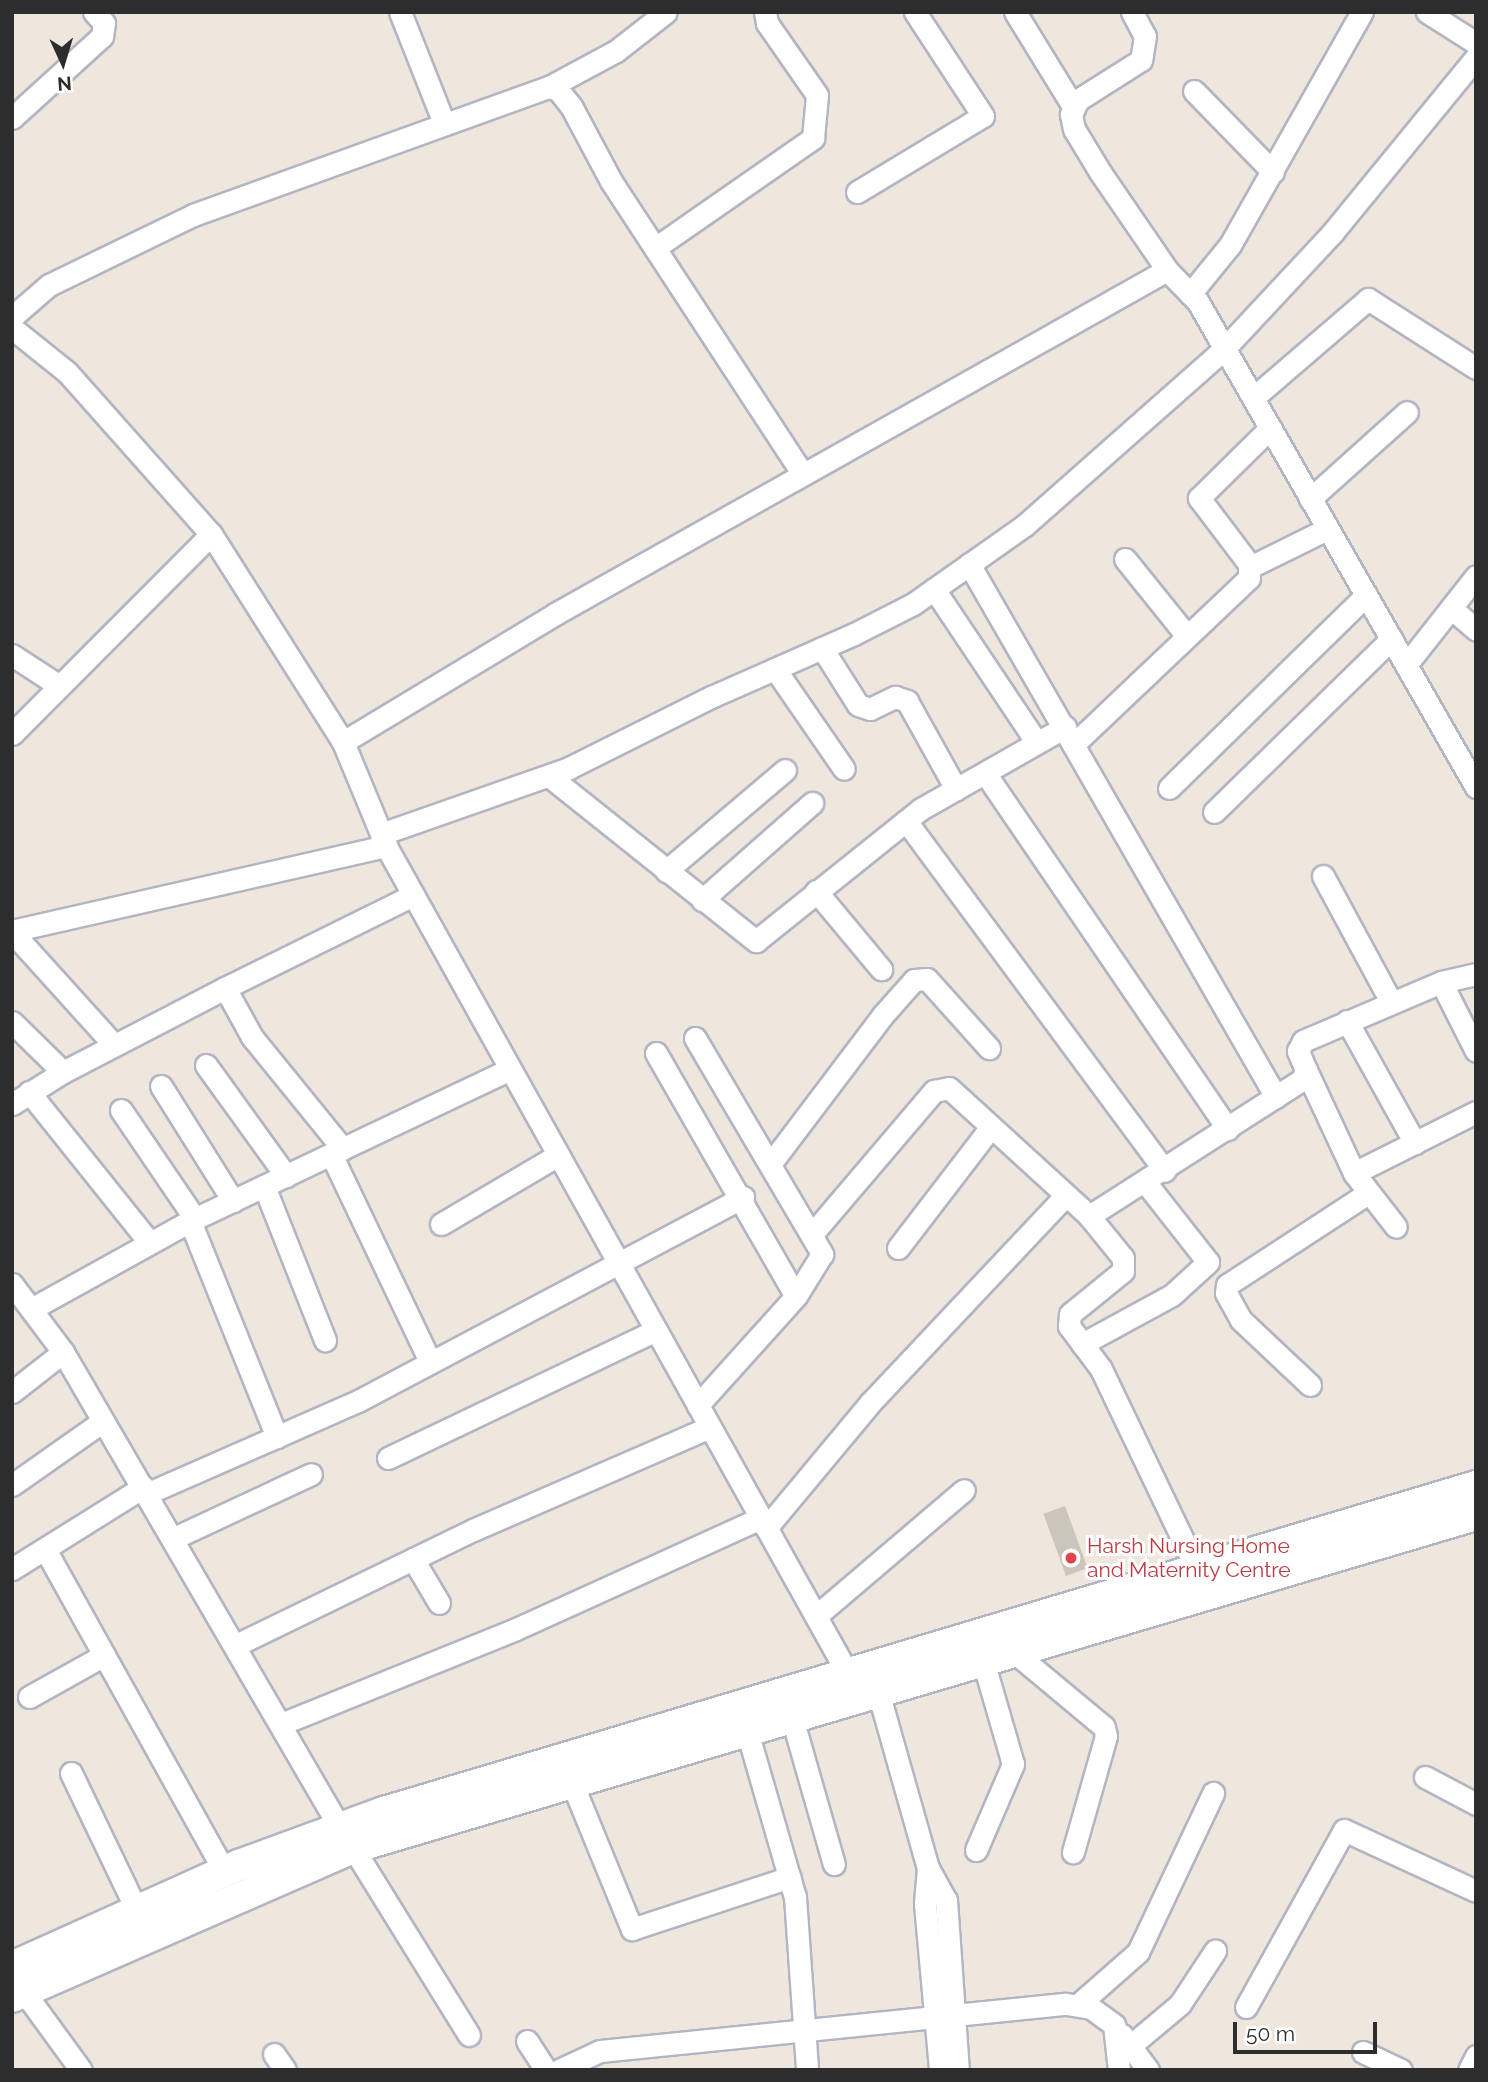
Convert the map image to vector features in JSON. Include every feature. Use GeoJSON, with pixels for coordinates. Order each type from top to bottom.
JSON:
{"type":"FeatureCollection","features":[{"type":"Feature","properties":{"kind":"street"},"geometry":{"type":"LineString","coordinates":[[12,118],[102,36],[104,23],[94,12]]}},
{"type":"Feature","properties":{"kind":"street"},"geometry":{"type":"LineString","coordinates":[[400,12],[444,123]]}},
{"type":"Feature","properties":{"kind":"street"},"geometry":{"type":"LineString","coordinates":[[12,317],[49,285],[192,215],[549,87],[616,51],[666,12]]}},
{"type":"Feature","properties":{"kind":"street"},"geometry":{"type":"LineString","coordinates":[[655,248],[813,138],[817,95],[766,23],[765,12]]}},
{"type":"Feature","properties":{"kind":"street"},"geometry":{"type":"LineString","coordinates":[[857,192],[982,116],[915,12]]}},
{"type":"Feature","properties":{"kind":"street"},"geometry":{"type":"LineString","coordinates":[[1015,12],[1074,108]]}},
{"type":"Feature","properties":{"kind":"street"},"geometry":{"type":"LineString","coordinates":[[1132,12],[1144,36],[1141,60],[1078,100],[1074,108],[1074,130],[1167,270],[1190,294],[1224,349],[1476,787]]}},
{"type":"Feature","properties":{"kind":"street"},"geometry":{"type":"LineString","coordinates":[[1190,294],[1230,245],[1362,12]]}},
{"type":"Feature","properties":{"kind":"street"},"geometry":{"type":"LineString","coordinates":[[1427,12],[1476,43]]}},
{"type":"Feature","properties":{"kind":"street"},"geometry":{"type":"LineString","coordinates":[[114,1045],[12,931],[384,840],[549,776],[891,616],[934,589],[1051,506],[1224,349],[1333,232],[1476,57]]}},
{"type":"Feature","properties":{"kind":"street"},"geometry":{"type":"LineString","coordinates":[[549,87],[558,90],[571,106],[611,181],[803,474]]}},
{"type":"Feature","properties":{"kind":"street"},"geometry":{"type":"LineString","coordinates":[[1194,91],[1273,172]]}},
{"type":"Feature","properties":{"kind":"street"},"geometry":{"type":"LineString","coordinates":[[343,742],[555,614],[1167,270]]}},
{"type":"Feature","properties":{"kind":"street"},"geometry":{"type":"LineString","coordinates":[[1253,398],[1368,299],[1476,368]]}},
{"type":"Feature","properties":{"kind":"street"},"geometry":{"type":"LineString","coordinates":[[12,328],[67,372],[211,534],[343,742],[384,840],[413,895],[816,1616],[864,1682],[928,1868],[946,1900],[940,2070]]}},
{"type":"Feature","properties":{"kind":"street"},"geometry":{"type":"LineString","coordinates":[[1310,499],[1407,412]]}},
{"type":"Feature","properties":{"kind":"street"},"geometry":{"type":"LineString","coordinates":[[549,776],[756,941],[906,821],[1037,743],[1069,735],[1187,636],[1249,578],[1250,567],[1199,498],[1270,428]]}},
{"type":"Feature","properties":{"kind":"street"},"geometry":{"type":"LineString","coordinates":[[1250,567],[1328,529]]}},
{"type":"Feature","properties":{"kind":"street"},"geometry":{"type":"LineString","coordinates":[[13,731],[211,534]]}},
{"type":"Feature","properties":{"kind":"street"},"geometry":{"type":"LineString","coordinates":[[1125,559],[1187,636]]}},
{"type":"Feature","properties":{"kind":"street"},"geometry":{"type":"LineString","coordinates":[[969,564],[1276,1097]]}},
{"type":"Feature","properties":{"kind":"street"},"geometry":{"type":"LineString","coordinates":[[1406,665],[1476,576]]}},
{"type":"Feature","properties":{"kind":"street"},"geometry":{"type":"LineString","coordinates":[[934,589],[1037,743]]}},
{"type":"Feature","properties":{"kind":"street"},"geometry":{"type":"LineString","coordinates":[[1169,788],[1366,595]]}},
{"type":"Feature","properties":{"kind":"street"},"geometry":{"type":"LineString","coordinates":[[1451,608],[1476,630]]}},
{"type":"Feature","properties":{"kind":"street"},"geometry":{"type":"LineString","coordinates":[[1214,812],[1391,639]]}},
{"type":"Feature","properties":{"kind":"street"},"geometry":{"type":"LineString","coordinates":[[822,648],[858,705],[870,709],[895,697],[907,701],[957,789]]}},
{"type":"Feature","properties":{"kind":"street"},"geometry":{"type":"LineString","coordinates":[[12,655],[58,685]]}},
{"type":"Feature","properties":{"kind":"street"},"geometry":{"type":"LineString","coordinates":[[775,669],[844,769]]}},
{"type":"Feature","properties":{"kind":"street"},"geometry":{"type":"LineString","coordinates":[[666,871],[785,771]]}},
{"type":"Feature","properties":{"kind":"street"},"geometry":{"type":"LineString","coordinates":[[985,773],[1228,1129]]}},
{"type":"Feature","properties":{"kind":"street"},"geometry":{"type":"LineString","coordinates":[[702,900],[812,803]]}},
{"type":"Feature","properties":{"kind":"street"},"geometry":{"type":"LineString","coordinates":[[906,821],[1165,1171]]}},
{"type":"Feature","properties":{"kind":"street"},"geometry":{"type":"LineString","coordinates":[[1323,876],[1391,1002]]}},
{"type":"Feature","properties":{"kind":"street"},"geometry":{"type":"LineString","coordinates":[[816,891],[881,969]]}},
{"type":"Feature","properties":{"kind":"street"},"geometry":{"type":"LineString","coordinates":[[150,1243],[21,1098],[114,1045],[413,895]]}},
{"type":"Feature","properties":{"kind":"street"},"geometry":{"type":"LineString","coordinates":[[1396,1227],[1354,1173],[1306,1070],[1298,1045],[1347,1021],[1441,982],[1476,974]]}},
{"type":"Feature","properties":{"kind":"street"},"geometry":{"type":"LineString","coordinates":[[771,1163],[882,1016],[914,981],[927,979],[989,1048]]}},
{"type":"Feature","properties":{"kind":"street"},"geometry":{"type":"LineString","coordinates":[[1441,982],[1476,1051]]}},
{"type":"Feature","properties":{"kind":"street"},"geometry":{"type":"LineString","coordinates":[[225,988],[252,1037],[337,1152],[430,1362]]}},
{"type":"Feature","properties":{"kind":"street"},"geometry":{"type":"LineString","coordinates":[[1347,1021],[1415,1143]]}},
{"type":"Feature","properties":{"kind":"street"},"geometry":{"type":"LineString","coordinates":[[12,1022],[63,1072]]}},
{"type":"Feature","properties":{"kind":"street"},"geometry":{"type":"LineString","coordinates":[[695,1038],[813,1233],[822,1254],[796,1296],[698,1405]]}},
{"type":"Feature","properties":{"kind":"street"},"geometry":{"type":"LineString","coordinates":[[656,1054],[743,1198],[796,1296]]}},
{"type":"Feature","properties":{"kind":"street"},"geometry":{"type":"LineString","coordinates":[[206,1065],[286,1176]]}},
{"type":"Feature","properties":{"kind":"street"},"geometry":{"type":"LineString","coordinates":[[33,1308],[192,1220],[510,1069]]}},
{"type":"Feature","properties":{"kind":"street"},"geometry":{"type":"LineString","coordinates":[[1089,1216],[1165,1171],[1303,1080],[1306,1070]]}},
{"type":"Feature","properties":{"kind":"street"},"geometry":{"type":"LineString","coordinates":[[161,1086],[233,1201]]}},
{"type":"Feature","properties":{"kind":"street"},"geometry":{"type":"LineString","coordinates":[[813,1233],[934,1091],[949,1088],[1089,1216],[1125,1266],[1070,1314],[1069,1326],[1101,1369],[1197,1569]]}},
{"type":"Feature","properties":{"kind":"street"},"geometry":{"type":"LineString","coordinates":[[121,1110],[192,1220],[277,1437]]}},
{"type":"Feature","properties":{"kind":"street"},"geometry":{"type":"LineString","coordinates":[[1354,1173],[1476,1112]]}},
{"type":"Feature","properties":{"kind":"street"},"geometry":{"type":"LineString","coordinates":[[898,1248],[991,1127]]}},
{"type":"Feature","properties":{"kind":"street"},"geometry":{"type":"LineString","coordinates":[[441,1224],[558,1155]]}},
{"type":"Feature","properties":{"kind":"street"},"geometry":{"type":"LineString","coordinates":[[1082,1344],[1172,1294],[1208,1262],[1145,1182]]}},
{"type":"Feature","properties":{"kind":"street"},"geometry":{"type":"LineString","coordinates":[[264,1186],[325,1340]]}},
{"type":"Feature","properties":{"kind":"street"},"geometry":{"type":"LineString","coordinates":[[1310,1385],[1241,1320],[1226,1293],[1227,1285],[1368,1193]]}},
{"type":"Feature","properties":{"kind":"street"},"geometry":{"type":"LineString","coordinates":[[281,1724],[516,1629],[764,1523],[871,1402],[1066,1195]]}},
{"type":"Feature","properties":{"kind":"street"},"geometry":{"type":"LineString","coordinates":[[12,1569],[145,1490],[358,1401],[617,1261],[743,1198]]}},
{"type":"Feature","properties":{"kind":"street"},"geometry":{"type":"LineString","coordinates":[[12,1283],[63,1352],[347,1838],[470,2035]]}},
{"type":"Feature","properties":{"kind":"street"},"geometry":{"type":"LineString","coordinates":[[388,1458],[656,1330]]}},
{"type":"Feature","properties":{"kind":"street"},"geometry":{"type":"LineString","coordinates":[[12,1392],[63,1352]]}},
{"type":"Feature","properties":{"kind":"street"},"geometry":{"type":"LineString","coordinates":[[12,1485],[103,1421]]}},
{"type":"Feature","properties":{"kind":"street"},"geometry":{"type":"LineString","coordinates":[[236,1645],[413,1559],[710,1427]]}},
{"type":"Feature","properties":{"kind":"street"},"geometry":{"type":"LineString","coordinates":[[174,1538],[311,1474]]}},
{"type":"Feature","properties":{"kind":"street"},"geometry":{"type":"LineString","coordinates":[[15,1982],[347,1838],[572,1783],[792,1718],[864,1682],[983,1661],[1014,1652],[1164,1593],[1197,1569],[1476,1486]]}},
{"type":"Feature","properties":{"kind":"street"},"geometry":{"type":"LineString","coordinates":[[816,1616],[964,1490]]}},
{"type":"Feature","properties":{"kind":"street"},"geometry":{"type":"LineString","coordinates":[[15,1982],[136,1911],[225,1872],[347,1838],[1164,1593],[1476,1515]]}},
{"type":"Feature","properties":{"kind":"street"},"geometry":{"type":"LineString","coordinates":[[45,1549],[225,1872]]}},
{"type":"Feature","properties":{"kind":"street"},"geometry":{"type":"LineString","coordinates":[[413,1559],[439,1602]]}},
{"type":"Feature","properties":{"kind":"street"},"geometry":{"type":"LineString","coordinates":[[1014,1652],[1104,1727],[1106,1736],[1073,1852]]}},
{"type":"Feature","properties":{"kind":"street"},"geometry":{"type":"LineString","coordinates":[[29,1697],[104,1655]]}},
{"type":"Feature","properties":{"kind":"street"},"geometry":{"type":"LineString","coordinates":[[976,1850],[1013,1764],[983,1661]]}},
{"type":"Feature","properties":{"kind":"street"},"geometry":{"type":"LineString","coordinates":[[792,1718],[834,1864]]}},
{"type":"Feature","properties":{"kind":"street"},"geometry":{"type":"LineString","coordinates":[[747,1731],[790,1877],[807,2070]]}},
{"type":"Feature","properties":{"kind":"street"},"geometry":{"type":"LineString","coordinates":[[71,1773],[136,1911]]}},
{"type":"Feature","properties":{"kind":"street"},"geometry":{"type":"LineString","coordinates":[[1425,1777],[1476,1804]]}},
{"type":"Feature","properties":{"kind":"street"},"geometry":{"type":"LineString","coordinates":[[572,1783],[632,1929],[790,1877]]}},
{"type":"Feature","properties":{"kind":"street"},"geometry":{"type":"LineString","coordinates":[[1079,2004],[1138,1952],[1213,1793]]}},
{"type":"Feature","properties":{"kind":"street"},"geometry":{"type":"LineString","coordinates":[[1246,2007],[1344,1830],[1476,1891]]}},
{"type":"Feature","properties":{"kind":"street"},"geometry":{"type":"LineString","coordinates":[[1130,2046],[1180,2004],[1215,1951]]}},
{"type":"Feature","properties":{"kind":"street"},"geometry":{"type":"LineString","coordinates":[[15,1982],[81,2070]]}},
{"type":"Feature","properties":{"kind":"street"},"geometry":{"type":"LineString","coordinates":[[559,2070],[600,2050],[944,2012],[1079,2004],[1102,2014],[1114,2025],[1148,2070]]}},
{"type":"Feature","properties":{"kind":"street"},"geometry":{"type":"LineString","coordinates":[[944,2012],[958,2070]]}},
{"type":"Feature","properties":{"kind":"street"},"geometry":{"type":"LineString","coordinates":[[1114,2025],[1119,2070]]}},
{"type":"Feature","properties":{"kind":"street"},"geometry":{"type":"LineString","coordinates":[[527,2041],[546,2070]]}},
{"type":"Feature","properties":{"kind":"street"},"geometry":{"type":"LineString","coordinates":[[1363,2052],[1401,2070]]}},
{"type":"Feature","properties":{"kind":"street"},"geometry":{"type":"LineString","coordinates":[[1469,2070],[1476,2056]]}},
{"type":"Feature","properties":{"kind":"building"},"geometry":{"type":"Polygon","coordinates":[[[1065,1506],[1088,1568],[1066,1576],[1043,1514],[1065,1506]]]}},
{"type":"Feature","properties":{"kind":"place","name":"Harsh Nursing Home and Maternity Centre"},"geometry":{"type":"Point","coordinates":[1071,1558]}}]}
